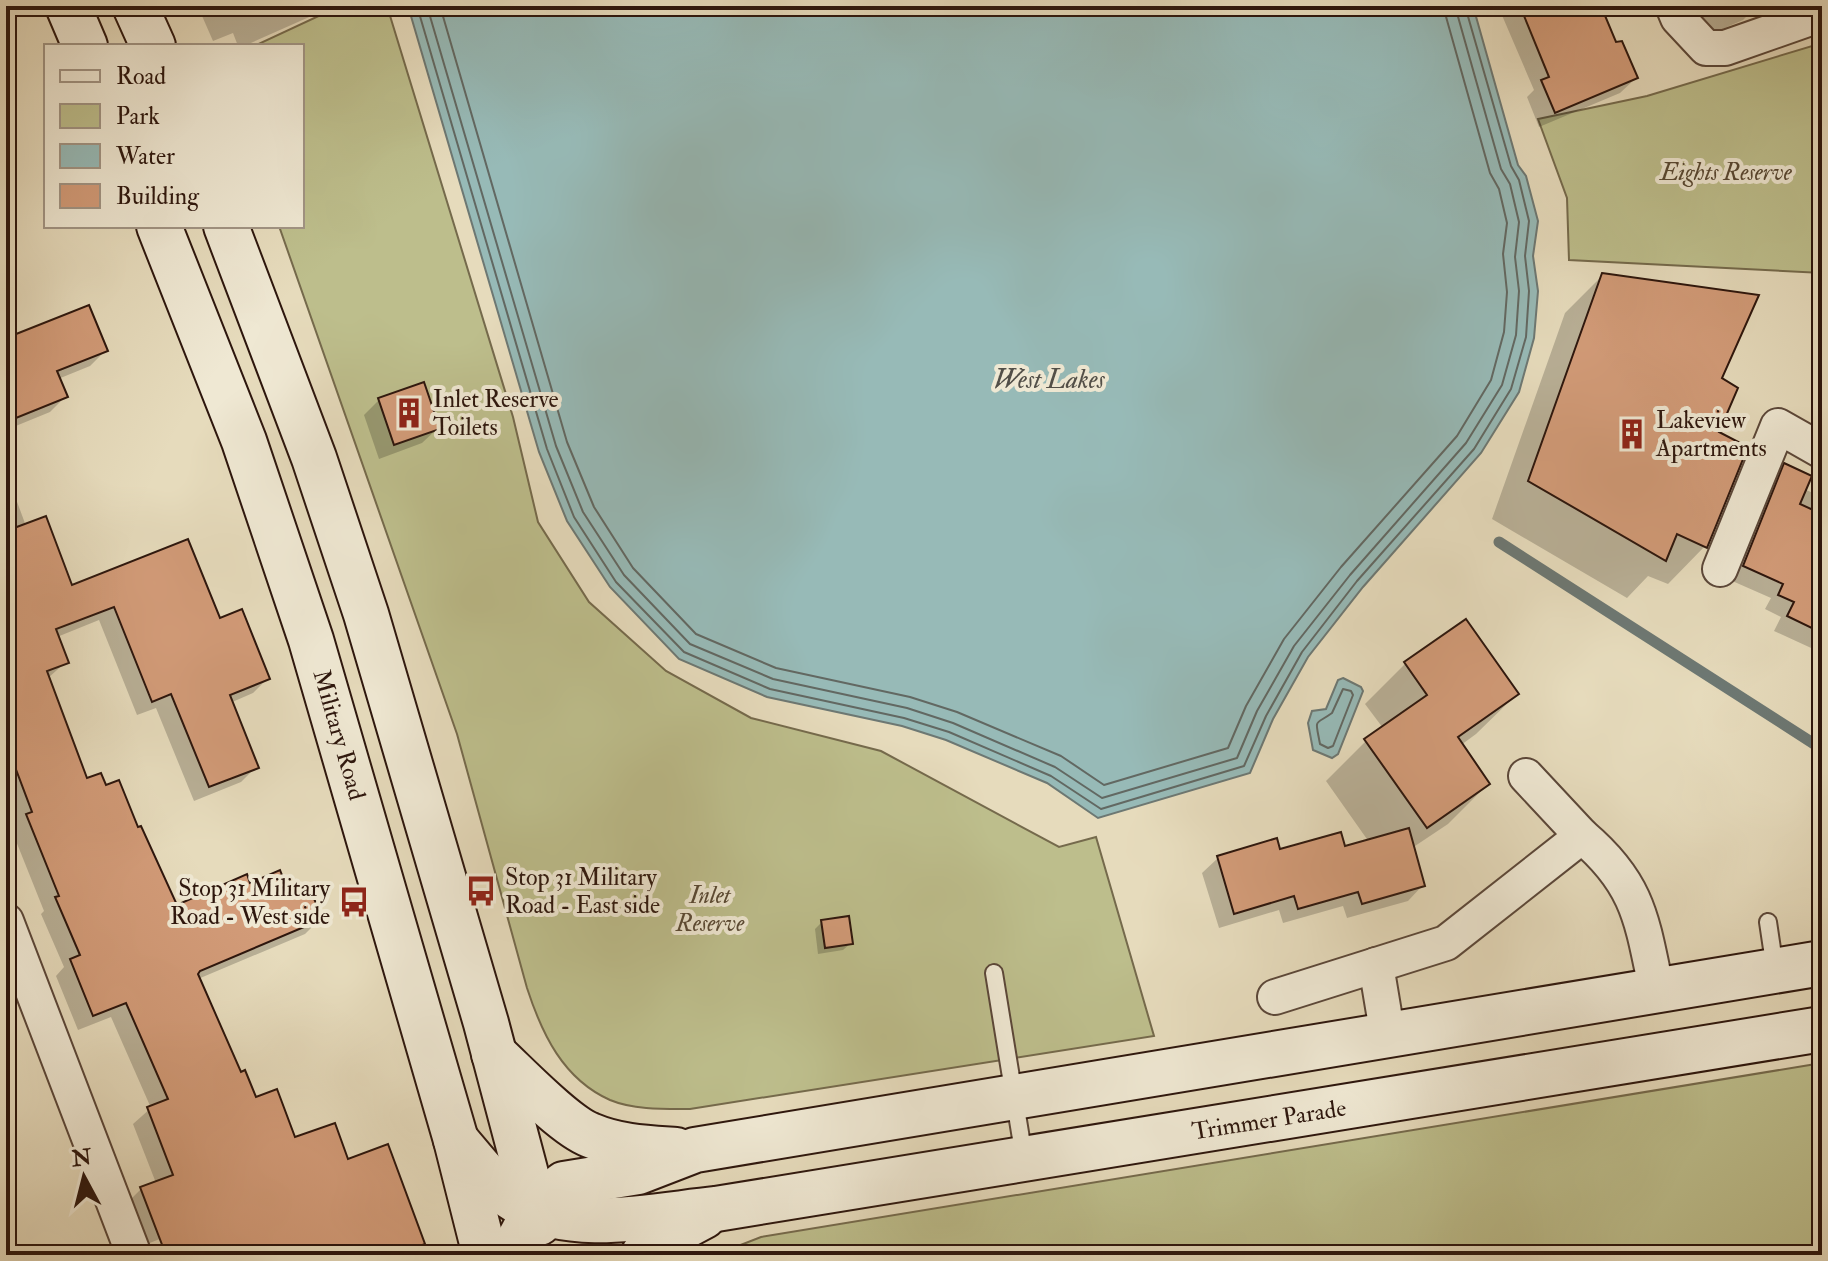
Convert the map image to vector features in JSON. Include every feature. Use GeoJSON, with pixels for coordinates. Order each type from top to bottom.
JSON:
{"type":"FeatureCollection","features":[{"type":"Feature","properties":{"kind":"main road"},"geometry":{"type":"LineString","coordinates":[[68,6],[84,44]]}},
{"type":"Feature","properties":{"kind":"main road"},"geometry":{"type":"LineString","coordinates":[[135,6],[152,44]]}},
{"type":"Feature","properties":{"kind":"main road","name":"Military Road"},"geometry":{"type":"LineString","coordinates":[[160,228],[244,441],[311,640],[456,1140],[485,1255]]}},
{"type":"Feature","properties":{"kind":"main road"},"geometry":{"type":"LineString","coordinates":[[227,228],[314,458],[366,614],[494,1054],[548,1255]]}},
{"type":"Feature","properties":{"kind":"main road"},"geometry":{"type":"LineString","coordinates":[[494,1054],[587,1135],[629,1147],[695,1150],[1822,963]]}},
{"type":"Feature","properties":{"kind":"main road","name":"Trimmer Parade"},"geometry":{"type":"LineString","coordinates":[[456,1140],[485,1174],[515,1201],[535,1210],[580,1222],[716,1209],[1822,1029]]}},
{"type":"Feature","properties":{"kind":"main road"},"geometry":{"type":"LineString","coordinates":[[519,1255],[520,1238],[535,1210],[564,1184],[638,1172],[695,1150]]}},
{"type":"Feature","properties":{"kind":"main road","name":"Trimmer Parade"},"geometry":{"type":"LineString","coordinates":[[643,1255],[659,1240],[716,1209]]}},
{"type":"Feature","properties":{"kind":"street"},"geometry":{"type":"LineString","coordinates":[[1673,6],[1678,18],[1706,48],[1725,48],[1822,14]]}},
{"type":"Feature","properties":{"kind":"street"},"geometry":{"type":"LineString","coordinates":[[1720,569],[1778,426],[1822,451]]}},
{"type":"Feature","properties":{"kind":"street"},"geometry":{"type":"LineString","coordinates":[[1526,776],[1582,836],[1606,856],[1634,898],[1644,927],[1657,992]]}},
{"type":"Feature","properties":{"kind":"street"},"geometry":{"type":"LineString","coordinates":[[1275,997],[1446,943],[1582,836]]}},
{"type":"Feature","properties":{"kind":"street"},"geometry":{"type":"LineString","coordinates":[[6,921],[134,1255]]}},
{"type":"Feature","properties":{"kind":"street"},"geometry":{"type":"LineString","coordinates":[[1376,965],[1388,1037]]}},
{"type":"Feature","properties":{"kind":"lane"},"geometry":{"type":"LineString","coordinates":[[1768,922],[1775,971]]}},
{"type":"Feature","properties":{"kind":"lane"},"geometry":{"type":"LineString","coordinates":[[994,973],[1024,1160]]}},
{"type":"Feature","properties":{"kind":"green space","name":"Inlet Reserve"},"geometry":{"type":"Polygon","coordinates":[[[340,6],[387,6],[513,417],[538,522],[589,602],[666,671],[751,718],[881,751],[1059,847],[1096,837],[1154,1036],[690,1109],[629,1106],[610,1100],[579,1080],[567,1067],[547,1038],[527,988],[457,734],[280,228],[304,228],[304,44],[258,44],[340,6]]]}},
{"type":"Feature","properties":{"kind":"green space","name":"Eights Reserve"},"geometry":{"type":"Polygon","coordinates":[[[1822,43],[1822,273],[1569,260],[1567,198],[1538,119],[1647,96],[1822,43]]]}},
{"type":"Feature","properties":{"kind":"green space"},"geometry":{"type":"Polygon","coordinates":[[[1822,1063],[1822,1255],[715,1255],[761,1237],[1822,1063]]]}},
{"type":"Feature","properties":{"kind":"water","name":"West Lakes"},"geometry":{"type":"Polygon","coordinates":[[[408,6],[1473,6],[1518,165],[1526,176],[1538,221],[1533,256],[1538,291],[1534,338],[1519,392],[1481,453],[1363,587],[1308,657],[1273,719],[1250,773],[1098,818],[1047,783],[946,740],[902,726],[767,697],[679,659],[610,587],[567,521],[539,452],[408,6]]]}},
{"type":"Feature","properties":{"kind":"water"},"geometry":{"type":"Polygon","coordinates":[[[1343,678],[1363,691],[1338,754],[1332,758],[1313,750],[1308,723],[1312,711],[1326,709],[1338,680],[1343,678]]]}},
{"type":"Feature","properties":{"kind":"building"},"geometry":{"type":"Polygon","coordinates":[[[1520,6],[1601,6],[1616,42],[1622,41],[1638,78],[1555,113],[1541,80],[1549,77],[1520,6]]]}},
{"type":"Feature","properties":{"kind":"building","name":"Lakeview Apartments"},"geometry":{"type":"Polygon","coordinates":[[[1602,273],[1759,295],[1722,378],[1738,388],[1719,432],[1748,447],[1707,548],[1677,534],[1666,561],[1528,481],[1602,273]]]}},
{"type":"Feature","properties":{"kind":"building"},"geometry":{"type":"Polygon","coordinates":[[[89,305],[108,351],[57,371],[68,397],[6,422],[6,338],[89,305]]]}},
{"type":"Feature","properties":{"kind":"building","name":"Inlet Reserve Toilets"},"geometry":{"type":"Polygon","coordinates":[[[424,382],[440,429],[394,445],[378,398],[424,382]]]}},
{"type":"Feature","properties":{"kind":"building"},"geometry":{"type":"Polygon","coordinates":[[[1784,463],[1812,476],[1800,504],[1822,514],[1822,633],[1787,616],[1794,602],[1778,595],[1783,584],[1743,566],[1784,463]]]}},
{"type":"Feature","properties":{"kind":"building"},"geometry":{"type":"Polygon","coordinates":[[[46,516],[72,585],[188,539],[220,618],[242,609],[270,679],[230,695],[259,768],[209,787],[171,694],[152,702],[114,607],[56,629],[69,663],[47,671],[87,778],[101,773],[106,785],[119,780],[138,827],[141,826],[177,905],[247,874],[250,883],[280,870],[289,893],[308,885],[323,919],[198,974],[241,1072],[245,1070],[256,1097],[277,1089],[295,1137],[335,1123],[348,1159],[388,1144],[425,1244],[396,1255],[166,1255],[140,1187],[173,1175],[147,1107],[168,1099],[126,1003],[93,1016],[70,959],[80,955],[55,897],[59,896],[26,814],[32,812],[6,743],[6,531],[46,516]]]}},
{"type":"Feature","properties":{"kind":"building"},"geometry":{"type":"Polygon","coordinates":[[[1466,619],[1519,694],[1458,737],[1490,784],[1427,828],[1364,739],[1427,695],[1404,662],[1466,619]]]}},
{"type":"Feature","properties":{"kind":"building"},"geometry":{"type":"Polygon","coordinates":[[[1409,828],[1425,886],[1362,904],[1358,892],[1298,909],[1294,896],[1234,914],[1217,856],[1277,838],[1280,849],[1341,832],[1345,846],[1409,828]]]}},
{"type":"Feature","properties":{"kind":"building"},"geometry":{"type":"Polygon","coordinates":[[[849,916],[853,944],[825,948],[821,920],[849,916]]]}},
{"type":"Feature","properties":{"kind":"waterway"},"geometry":{"type":"LineString","coordinates":[[1499,542],[1822,749]]}},
{"type":"Feature","properties":{"kind":"place","name":"Inlet Reserve Toilets"},"geometry":{"type":"Point","coordinates":[409,413]}},
{"type":"Feature","properties":{"kind":"place","name":"Lakeview Apartments"},"geometry":{"type":"Point","coordinates":[1632,434]}},
{"type":"Feature","properties":{"kind":"place","name":"Stop 31 Military Road - East side"},"geometry":{"type":"Point","coordinates":[481,891]}},
{"type":"Feature","properties":{"kind":"place","name":"Stop 31 Military Road - West side"},"geometry":{"type":"Point","coordinates":[354,902]}}]}
